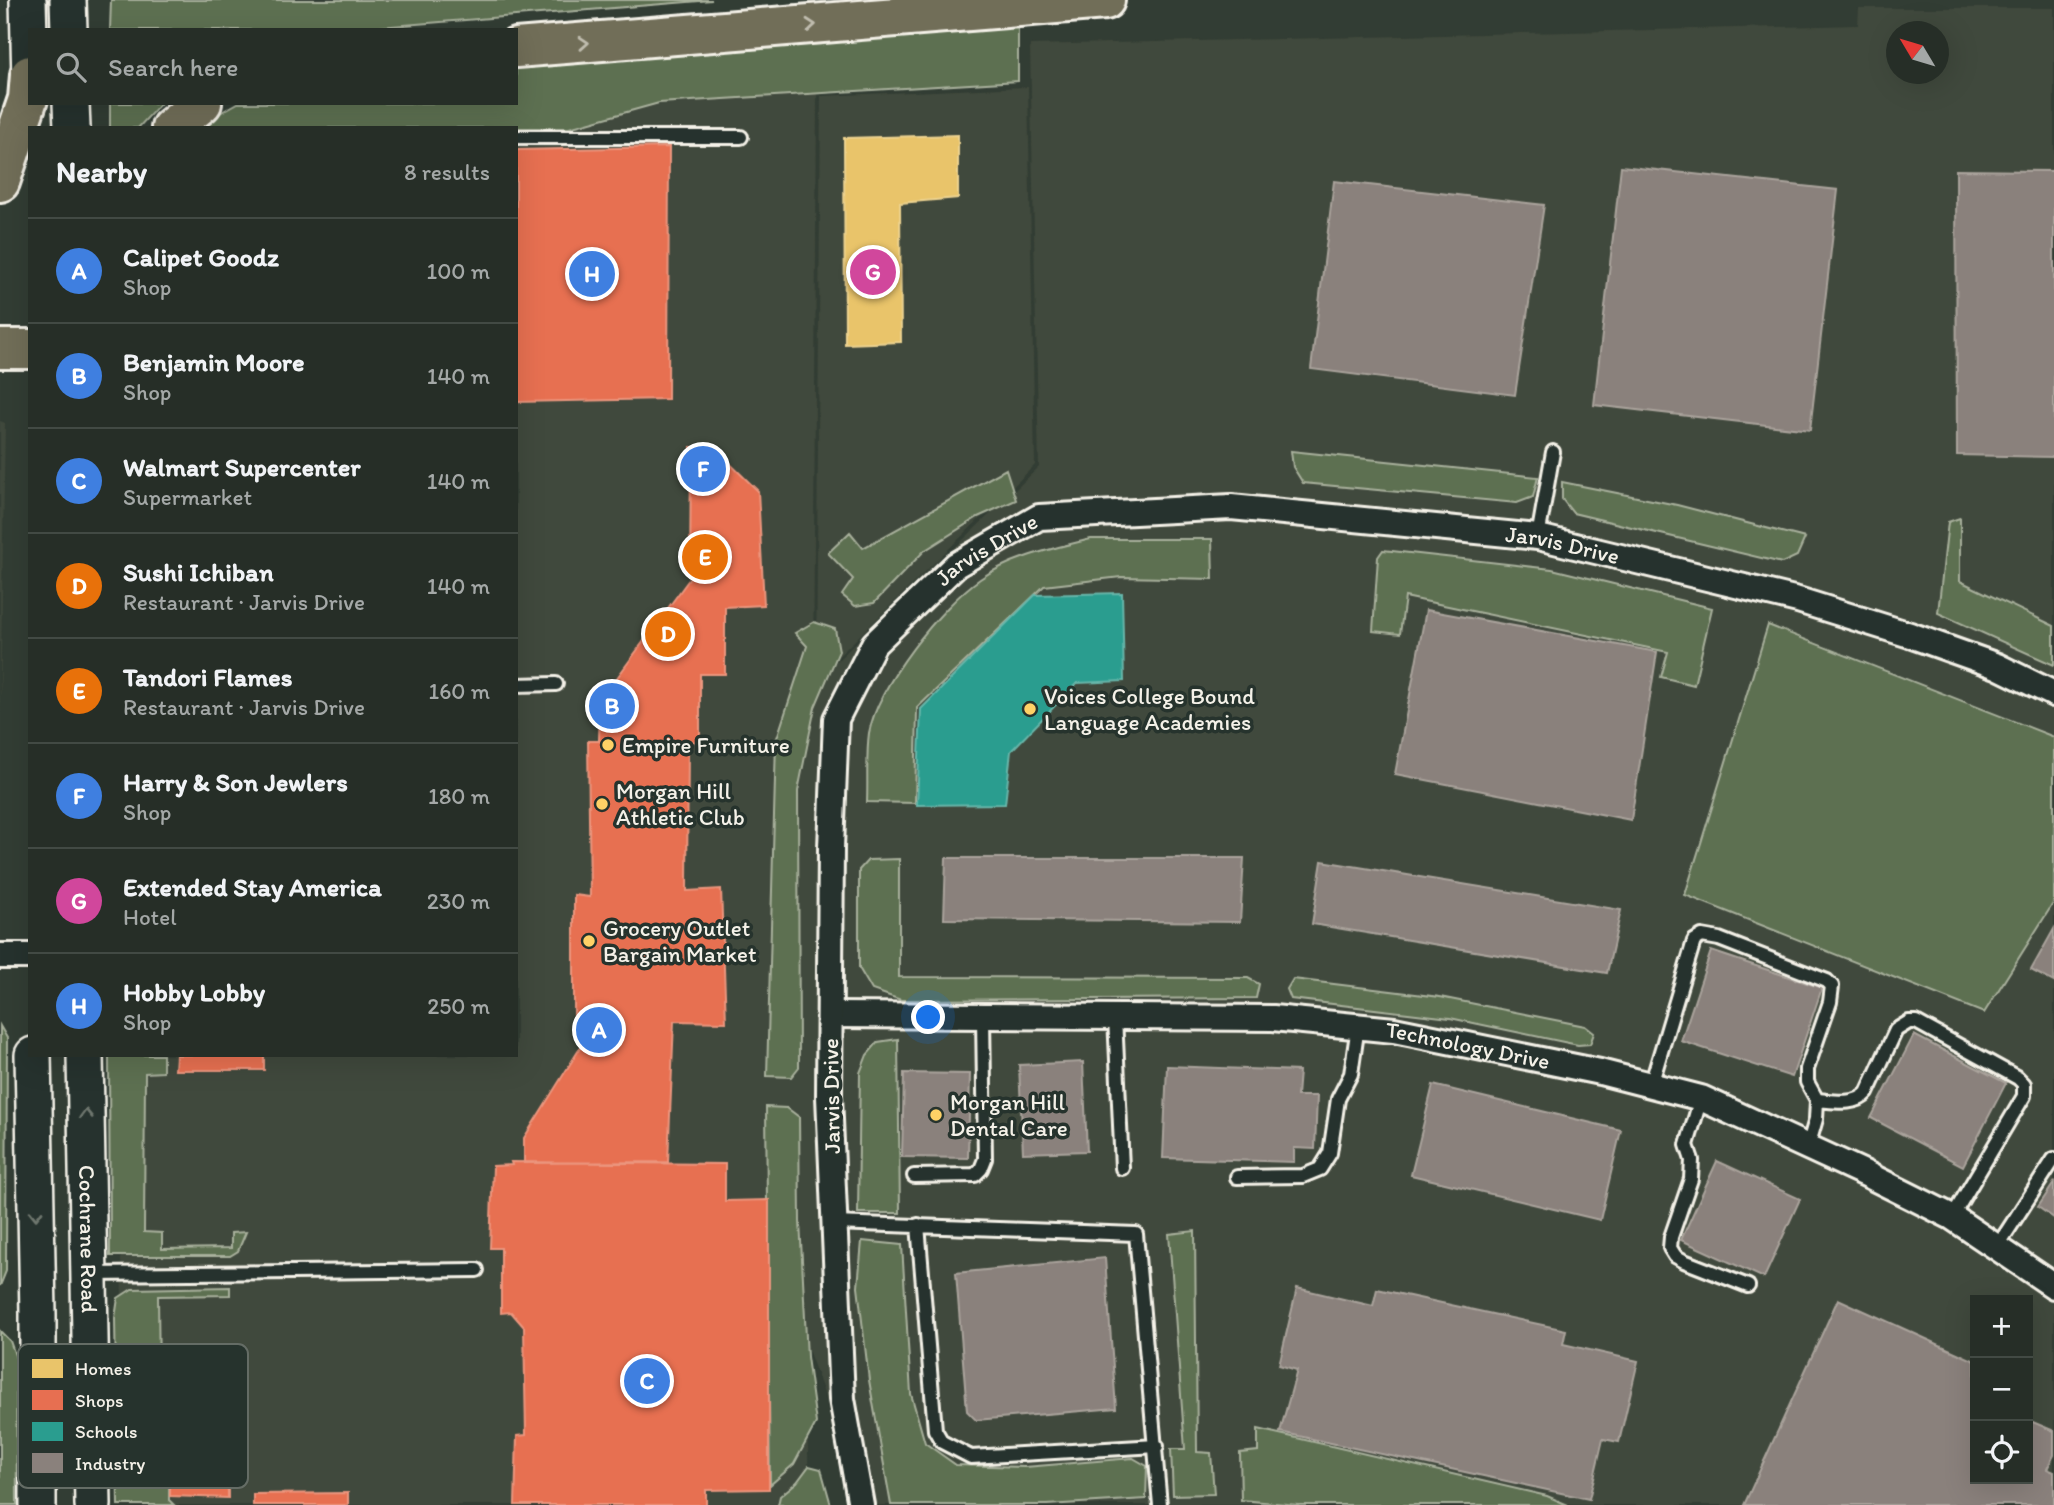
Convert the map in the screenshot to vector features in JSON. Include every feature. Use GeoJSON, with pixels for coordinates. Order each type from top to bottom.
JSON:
{"type":"FeatureCollection","features":[{"type":"Feature","properties":{"kind":"highway"},"geometry":{"type":"LineString","coordinates":[[518,48],[1105,0]]}},
{"type":"Feature","properties":{"kind":"highway"},"geometry":{"type":"LineString","coordinates":[[0,182],[28,99]]}},
{"type":"Feature","properties":{"kind":"highway"},"geometry":{"type":"LineString","coordinates":[[173,126],[200,105]]}},
{"type":"Feature","properties":{"kind":"highway"},"geometry":{"type":"LineString","coordinates":[[0,349],[28,349]]}},
{"type":"Feature","properties":{"kind":"main road"},"geometry":{"type":"LineString","coordinates":[[28,4],[29,28]]}},
{"type":"Feature","properties":{"kind":"main road"},"geometry":{"type":"LineString","coordinates":[[30,105],[31,126]]}},
{"type":"Feature","properties":{"kind":"main road"},"geometry":{"type":"LineString","coordinates":[[71,105],[72,126]]}},
{"type":"Feature","properties":{"kind":"main road"},"geometry":{"type":"LineString","coordinates":[[33,1057],[38,1344]]}},
{"type":"Feature","properties":{"kind":"main road","name":"Cochrane Road"},"geometry":{"type":"LineString","coordinates":[[85,1057],[90,1344]]}},
{"type":"Feature","properties":{"kind":"street","name":"Jarvis Drive"},"geometry":{"type":"LineString","coordinates":[[861,1505],[842,1398],[829,1096],[831,848],[836,719],[874,645],[956,565],[1039,517],[1231,507],[1538,537],[1798,600],[1997,666],[2054,694]]}},
{"type":"Feature","properties":{"kind":"street"},"geometry":{"type":"LineString","coordinates":[[0,956],[28,956]]}},
{"type":"Feature","properties":{"kind":"street","name":"Technology Drive"},"geometry":{"type":"LineString","coordinates":[[831,1015],[1273,1018],[1394,1030],[1600,1072],[1700,1098],[1808,1147],[1952,1217],[2054,1286]]}},
{"type":"Feature","properties":{"kind":"lane"},"geometry":{"type":"LineString","coordinates":[[518,137],[741,136]]}},
{"type":"Feature","properties":{"kind":"lane"},"geometry":{"type":"LineString","coordinates":[[1538,537],[1553,452]]}},
{"type":"Feature","properties":{"kind":"lane"},"geometry":{"type":"LineString","coordinates":[[518,685],[556,684]]}},
{"type":"Feature","properties":{"kind":"lane"},"geometry":{"type":"LineString","coordinates":[[1651,1085],[1695,941],[1702,936],[1731,944],[1826,981],[1832,986],[1830,1002],[1807,1069],[1807,1082],[1817,1100],[1816,1119],[1808,1147]]}},
{"type":"Feature","properties":{"kind":"lane"},"geometry":{"type":"LineString","coordinates":[[914,1176],[975,1175],[985,1159],[984,1016]]}},
{"type":"Feature","properties":{"kind":"lane"},"geometry":{"type":"LineString","coordinates":[[1115,1017],[1122,1168]]}},
{"type":"Feature","properties":{"kind":"lane"},"geometry":{"type":"LineString","coordinates":[[1817,1100],[1856,1101],[1862,1098],[1867,1093],[1896,1030],[1909,1022],[1916,1023],[2018,1078],[2024,1084],[2024,1096],[1952,1217]]}},
{"type":"Feature","properties":{"kind":"lane"},"geometry":{"type":"LineString","coordinates":[[1237,1177],[1303,1176],[1312,1174],[1326,1162],[1330,1153],[1338,1099],[1351,1074],[1358,1026]]}},
{"type":"Feature","properties":{"kind":"lane"},"geometry":{"type":"LineString","coordinates":[[1700,1098],[1687,1145],[1692,1160],[1691,1179],[1671,1237],[1670,1248],[1675,1256],[1684,1261],[1748,1286]]}},
{"type":"Feature","properties":{"kind":"lane"},"geometry":{"type":"LineString","coordinates":[[1997,1247],[2054,1160]]}},
{"type":"Feature","properties":{"kind":"lane"},"geometry":{"type":"LineString","coordinates":[[834,1223],[1136,1234],[1157,1446],[1160,1505]]}},
{"type":"Feature","properties":{"kind":"lane"},"geometry":{"type":"LineString","coordinates":[[918,1225],[934,1430],[942,1441],[971,1457],[1157,1446]]}},
{"type":"Feature","properties":{"kind":"lane"},"geometry":{"type":"LineString","coordinates":[[89,1273],[477,1270]]}},
{"type":"Feature","properties":{"kind":"shaded area"},"geometry":{"type":"Polygon","coordinates":[[[1859,8],[2054,8],[2054,1505],[865,1505],[806,1344],[809,1505],[127,1505],[127,1488],[248,1488],[248,1344],[123,1344],[116,1057],[518,1057],[518,126],[326,105],[518,105],[518,97],[817,93],[813,684],[1039,467],[1030,45],[1858,25],[1859,8]]]}},
{"type":"Feature","properties":{"kind":"shaded area"},"geometry":{"type":"Polygon","coordinates":[[[1028,87],[1035,465],[816,678],[821,96],[1028,87]]]}},
{"type":"Feature","properties":{"kind":"shaded area"},"geometry":{"type":"Polygon","coordinates":[[[0,421],[5,423],[0,714],[0,421]]]}},
{"type":"Feature","properties":{"kind":"green space"},"geometry":{"type":"Polygon","coordinates":[[[111,0],[712,0],[367,28],[110,28],[111,0]]]}},
{"type":"Feature","properties":{"kind":"green space"},"geometry":{"type":"Polygon","coordinates":[[[1018,24],[1018,81],[659,103],[569,128],[197,126],[234,105],[518,105],[518,60],[1018,24]]]}},
{"type":"Feature","properties":{"kind":"green space"},"geometry":{"type":"Polygon","coordinates":[[[110,105],[159,105],[140,126],[110,126],[110,105]]]}},
{"type":"Feature","properties":{"kind":"green space"},"geometry":{"type":"Polygon","coordinates":[[[1291,451],[1538,477],[1533,497],[1517,503],[1303,483],[1293,467],[1291,451]]]}},
{"type":"Feature","properties":{"kind":"green space"},"geometry":{"type":"Polygon","coordinates":[[[1006,469],[1016,500],[978,517],[924,551],[874,603],[855,606],[842,595],[853,579],[828,553],[850,532],[863,548],[1006,469]]]}},
{"type":"Feature","properties":{"kind":"green space"},"geometry":{"type":"Polygon","coordinates":[[[1562,482],[1677,505],[1805,538],[1797,556],[1782,563],[1573,513],[1562,499],[1562,482]]]}},
{"type":"Feature","properties":{"kind":"green space"},"geometry":{"type":"Polygon","coordinates":[[[1960,518],[1960,581],[2054,626],[2054,665],[1938,613],[1948,522],[1960,518]]]}},
{"type":"Feature","properties":{"kind":"green space"},"geometry":{"type":"Polygon","coordinates":[[[1091,539],[1212,539],[1213,579],[1121,577],[1044,586],[917,708],[915,803],[867,802],[868,741],[875,714],[898,670],[930,627],[964,591],[992,571],[1034,554],[1091,539]]]}},
{"type":"Feature","properties":{"kind":"green space"},"geometry":{"type":"Polygon","coordinates":[[[1383,550],[1552,569],[1712,608],[1694,685],[1661,677],[1668,652],[1405,597],[1400,634],[1373,631],[1378,557],[1383,550]]]}},
{"type":"Feature","properties":{"kind":"green space"},"geometry":{"type":"Polygon","coordinates":[[[814,622],[835,629],[839,651],[815,707],[798,791],[799,1067],[791,1077],[767,1076],[776,741],[807,646],[795,633],[814,622]]]}},
{"type":"Feature","properties":{"kind":"green space"},"geometry":{"type":"Polygon","coordinates":[[[1768,625],[2054,737],[2054,902],[1984,1013],[1685,895],[1768,625]]]}},
{"type":"Feature","properties":{"kind":"green space"},"geometry":{"type":"Polygon","coordinates":[[[899,859],[899,977],[1248,978],[1259,984],[1256,998],[901,1000],[872,990],[859,968],[859,870],[868,860],[899,859]]]}},
{"type":"Feature","properties":{"kind":"green space"},"geometry":{"type":"Polygon","coordinates":[[[1293,979],[1440,997],[1585,1026],[1594,1033],[1590,1044],[1578,1045],[1450,1018],[1291,999],[1287,989],[1293,979]]]}},
{"type":"Feature","properties":{"kind":"green space"},"geometry":{"type":"Polygon","coordinates":[[[0,1026],[7,1038],[6,1271],[0,1286],[0,1026]]]}},
{"type":"Feature","properties":{"kind":"green space"},"geometry":{"type":"Polygon","coordinates":[[[898,1039],[900,1213],[858,1213],[860,1073],[867,1055],[878,1042],[898,1039]]]}},
{"type":"Feature","properties":{"kind":"green space"},"geometry":{"type":"Polygon","coordinates":[[[109,1057],[163,1057],[163,1072],[145,1073],[144,1232],[162,1233],[162,1249],[231,1248],[231,1233],[246,1232],[238,1251],[230,1256],[110,1256],[109,1057]]]}},
{"type":"Feature","properties":{"kind":"green space"},"geometry":{"type":"Polygon","coordinates":[[[766,1107],[787,1108],[799,1117],[800,1221],[807,1357],[816,1423],[794,1464],[770,1485],[766,1107]]]}},
{"type":"Feature","properties":{"kind":"green space"},"geometry":{"type":"Polygon","coordinates":[[[1195,1231],[1197,1452],[1211,1453],[1214,1494],[1173,1495],[1171,1449],[1185,1449],[1169,1234],[1195,1231]]]}},
{"type":"Feature","properties":{"kind":"green space"},"geometry":{"type":"Polygon","coordinates":[[[862,1241],[902,1245],[911,1394],[925,1443],[956,1465],[1025,1467],[1133,1458],[1147,1466],[1146,1499],[1047,1505],[891,1505],[869,1380],[858,1287],[862,1241]]]}},
{"type":"Feature","properties":{"kind":"green space"},"geometry":{"type":"Polygon","coordinates":[[[230,1287],[230,1295],[158,1296],[159,1344],[115,1344],[118,1298],[132,1289],[230,1287]]]}},
{"type":"Feature","properties":{"kind":"green space"},"geometry":{"type":"Polygon","coordinates":[[[0,1331],[10,1341],[16,1358],[17,1505],[0,1505],[0,1331]]]}},
{"type":"Feature","properties":{"kind":"green space"},"geometry":{"type":"Polygon","coordinates":[[[1258,1429],[1547,1496],[1568,1505],[1298,1505],[1241,1500],[1240,1453],[1258,1451],[1258,1429]]]}},
{"type":"Feature","properties":{"kind":"green space"},"geometry":{"type":"Polygon","coordinates":[[[809,1466],[821,1469],[831,1505],[778,1505],[780,1496],[797,1482],[809,1466]]]}},
{"type":"Feature","properties":{"kind":"green space"},"geometry":{"type":"Polygon","coordinates":[[[118,1488],[169,1488],[169,1500],[174,1505],[118,1505],[118,1488]]]}},
{"type":"Feature","properties":{"kind":"building: Homes"},"geometry":{"type":"Polygon","coordinates":[[[958,135],[958,198],[900,203],[901,342],[845,344],[844,138],[958,135]]]}},
{"type":"Feature","properties":{"kind":"building: Shops"},"geometry":{"type":"Polygon","coordinates":[[[669,147],[668,399],[518,402],[518,150],[669,147]]]}},
{"type":"Feature","properties":{"kind":"building: Shops"},"geometry":{"type":"Polygon","coordinates":[[[691,447],[714,448],[758,491],[764,605],[725,607],[725,674],[700,674],[700,742],[688,741],[687,891],[721,889],[726,1022],[674,1021],[668,1162],[524,1163],[524,1138],[587,1037],[589,1016],[574,1016],[574,895],[590,897],[588,741],[599,741],[600,701],[690,578],[691,447]]]}},
{"type":"Feature","properties":{"kind":"building: Shops"},"geometry":{"type":"Polygon","coordinates":[[[176,1057],[264,1057],[264,1070],[175,1070],[176,1057]]]}},
{"type":"Feature","properties":{"kind":"building: Shops"},"geometry":{"type":"Polygon","coordinates":[[[511,1162],[725,1164],[725,1201],[769,1200],[769,1489],[706,1490],[706,1505],[515,1505],[517,1436],[526,1435],[524,1327],[511,1312],[501,1313],[501,1248],[490,1248],[493,1166],[512,1165],[511,1162]]]}},
{"type":"Feature","properties":{"kind":"building: Shops"},"geometry":{"type":"Polygon","coordinates":[[[170,1488],[228,1488],[228,1498],[170,1496],[170,1488]]]}},
{"type":"Feature","properties":{"kind":"building: Shops"},"geometry":{"type":"Polygon","coordinates":[[[348,1493],[348,1505],[253,1505],[253,1494],[348,1493]]]}},
{"type":"Feature","properties":{"kind":"building: Schools"},"geometry":{"type":"Polygon","coordinates":[[[1122,593],[1124,681],[1077,683],[1011,751],[1005,804],[917,805],[921,709],[1035,595],[1122,593]]]}},
{"type":"Feature","properties":{"kind":"building: Industry"},"geometry":{"type":"Polygon","coordinates":[[[1621,166],[1838,190],[1810,430],[1594,405],[1621,166]]]}},
{"type":"Feature","properties":{"kind":"building: Industry"},"geometry":{"type":"Polygon","coordinates":[[[1956,170],[2054,171],[2054,457],[1957,455],[1956,170]]]}},
{"type":"Feature","properties":{"kind":"building: Industry"},"geometry":{"type":"Polygon","coordinates":[[[1334,181],[1544,205],[1515,395],[1311,369],[1334,181]]]}},
{"type":"Feature","properties":{"kind":"building: Industry"},"geometry":{"type":"Polygon","coordinates":[[[1426,610],[1657,652],[1631,820],[1395,774],[1426,610]]]}},
{"type":"Feature","properties":{"kind":"building: Industry"},"geometry":{"type":"Polygon","coordinates":[[[946,858],[1244,858],[1240,922],[944,919],[946,858]]]}},
{"type":"Feature","properties":{"kind":"building: Industry"},"geometry":{"type":"Polygon","coordinates":[[[1322,861],[1621,910],[1607,973],[1312,924],[1322,861]]]}},
{"type":"Feature","properties":{"kind":"building: Industry"},"geometry":{"type":"Polygon","coordinates":[[[2054,929],[2054,982],[2031,970],[2054,929]]]}},
{"type":"Feature","properties":{"kind":"building: Industry"},"geometry":{"type":"Polygon","coordinates":[[[1711,951],[1822,988],[1792,1077],[1681,1041],[1711,951]]]}},
{"type":"Feature","properties":{"kind":"building: Industry"},"geometry":{"type":"Polygon","coordinates":[[[1914,1035],[2006,1083],[1963,1166],[1871,1118],[1914,1035]]]}},
{"type":"Feature","properties":{"kind":"building: Industry"},"geometry":{"type":"Polygon","coordinates":[[[1083,1062],[1087,1151],[1023,1153],[1019,1065],[1083,1062]]]}},
{"type":"Feature","properties":{"kind":"building: Industry"},"geometry":{"type":"Polygon","coordinates":[[[1167,1066],[1299,1071],[1297,1096],[1317,1096],[1315,1149],[1294,1148],[1294,1162],[1163,1158],[1167,1066]]]}},
{"type":"Feature","properties":{"kind":"building: Industry","name":"Morgan Hill Dental Care"},"geometry":{"type":"Polygon","coordinates":[[[904,1073],[970,1074],[968,1158],[902,1157],[904,1073]]]}},
{"type":"Feature","properties":{"kind":"building: Industry"},"geometry":{"type":"Polygon","coordinates":[[[1433,1085],[1621,1130],[1600,1220],[1411,1175],[1433,1085]]]}},
{"type":"Feature","properties":{"kind":"building: Industry"},"geometry":{"type":"Polygon","coordinates":[[[1717,1161],[1800,1199],[1764,1278],[1681,1240],[1717,1161]]]}},
{"type":"Feature","properties":{"kind":"building: Industry"},"geometry":{"type":"Polygon","coordinates":[[[2054,1183],[2054,1218],[2038,1207],[2054,1183]]]}},
{"type":"Feature","properties":{"kind":"building: Industry"},"geometry":{"type":"Polygon","coordinates":[[[1105,1258],[1116,1408],[976,1420],[967,1411],[956,1273],[1105,1258]]]}},
{"type":"Feature","properties":{"kind":"building: Industry"},"geometry":{"type":"Polygon","coordinates":[[[1297,1288],[1373,1306],[1377,1289],[1566,1330],[1563,1344],[1638,1361],[1619,1442],[1603,1439],[1589,1499],[1280,1432],[1297,1370],[1279,1365],[1297,1288]]]}},
{"type":"Feature","properties":{"kind":"building: Industry"},"geometry":{"type":"Polygon","coordinates":[[[1838,1299],[1970,1359],[1970,1484],[2033,1484],[2033,1422],[2054,1431],[2054,1455],[2047,1469],[2054,1472],[2054,1505],[1744,1505],[1838,1299]]]}},
{"type":"Feature","properties":{"kind":"place","name":"Extended Stay America"},"geometry":{"type":"Point","coordinates":[873,272]}},
{"type":"Feature","properties":{"kind":"place","name":"Hobby Lobby"},"geometry":{"type":"Point","coordinates":[592,274]}},
{"type":"Feature","properties":{"kind":"place","name":"Harry & Son Jewlers"},"geometry":{"type":"Point","coordinates":[703,469]}},
{"type":"Feature","properties":{"kind":"place","name":"Tandori Flames"},"geometry":{"type":"Point","coordinates":[705,557]}},
{"type":"Feature","properties":{"kind":"place","name":"Sushi Ichiban"},"geometry":{"type":"Point","coordinates":[668,634]}},
{"type":"Feature","properties":{"kind":"place","name":"Benjamin Moore"},"geometry":{"type":"Point","coordinates":[612,706]}},
{"type":"Feature","properties":{"kind":"place","name":"Voices College Bound Language Academies"},"geometry":{"type":"Point","coordinates":[1030,709]}},
{"type":"Feature","properties":{"kind":"place","name":"Empire Furniture"},"geometry":{"type":"Point","coordinates":[608,745]}},
{"type":"Feature","properties":{"kind":"place","name":"Morgan Hill Athletic Club"},"geometry":{"type":"Point","coordinates":[602,804]}},
{"type":"Feature","properties":{"kind":"place","name":"Grocery Outlet Bargain Market"},"geometry":{"type":"Point","coordinates":[589,941]}},
{"type":"Feature","properties":{"kind":"place","name":"Calipet Goodz"},"geometry":{"type":"Point","coordinates":[599,1030]}},
{"type":"Feature","properties":{"kind":"place","name":"Morgan Hill Dental Care"},"geometry":{"type":"Point","coordinates":[936,1115]}},
{"type":"Feature","properties":{"kind":"place","name":"Walmart Supercenter"},"geometry":{"type":"Point","coordinates":[647,1381]}}]}
